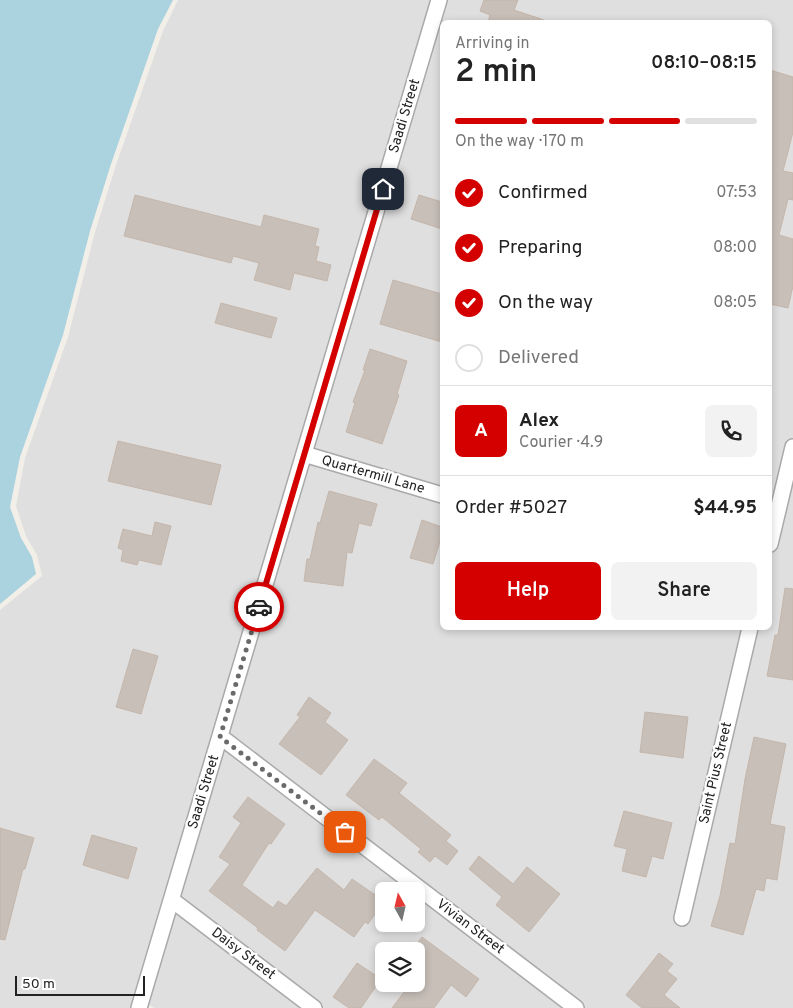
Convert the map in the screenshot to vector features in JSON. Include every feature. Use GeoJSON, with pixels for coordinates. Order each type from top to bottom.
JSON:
{"type":"FeatureCollection","features":[{"type":"Feature","properties":{"kind":"street","name":"Saadi Street"},"geometry":{"type":"LineString","coordinates":[[139,1008],[439,0]]}},
{"type":"Feature","properties":{"kind":"street"},"geometry":{"type":"LineString","coordinates":[[772,536],[793,447]]}},
{"type":"Feature","properties":{"kind":"street","name":"Quartermill Lane"},"geometry":{"type":"LineString","coordinates":[[304,454],[440,494]]}},
{"type":"Feature","properties":{"kind":"street","name":"Saint Pius Street"},"geometry":{"type":"LineString","coordinates":[[682,918],[750,630]]}},
{"type":"Feature","properties":{"kind":"street","name":"Vivian Street"},"geometry":{"type":"LineString","coordinates":[[220,737],[576,1008]]}},
{"type":"Feature","properties":{"kind":"street","name":"Daisy Street"},"geometry":{"type":"LineString","coordinates":[[172,900],[314,1008]]}},
{"type":"Feature","properties":{"kind":"shaded area"},"geometry":{"type":"Polygon","coordinates":[[[178,0],[793,0],[793,1008],[154,1008],[150,1005],[149,1008],[0,1008],[0,610],[42,576],[37,555],[26,536],[16,506],[25,458],[68,337],[95,232],[116,165],[163,31],[178,0]]]}},
{"type":"Feature","properties":{"kind":"water"},"geometry":{"type":"Polygon","coordinates":[[[0,0],[173,0],[158,29],[111,164],[90,231],[63,335],[20,457],[10,507],[21,538],[32,557],[36,574],[0,604],[0,0]]]}},
{"type":"Feature","properties":{"kind":"building"},"geometry":{"type":"Polygon","coordinates":[[[484,0],[518,0],[514,10],[544,20],[489,20],[490,15],[480,11],[484,0]]]}},
{"type":"Feature","properties":{"kind":"building"},"geometry":{"type":"Polygon","coordinates":[[[772,71],[793,77],[793,132],[783,171],[793,173],[793,200],[788,199],[779,235],[793,239],[793,286],[788,308],[772,304],[772,71]]]}},
{"type":"Feature","properties":{"kind":"building"},"geometry":{"type":"Polygon","coordinates":[[[135,195],[261,227],[264,215],[319,229],[315,246],[319,247],[316,261],[331,265],[327,281],[294,273],[290,290],[254,280],[259,263],[233,256],[231,263],[124,236],[135,195]]]}},
{"type":"Feature","properties":{"kind":"building"},"geometry":{"type":"Polygon","coordinates":[[[419,195],[440,201],[440,228],[411,219],[419,195]]]}},
{"type":"Feature","properties":{"kind":"building"},"geometry":{"type":"Polygon","coordinates":[[[393,280],[440,293],[440,341],[380,324],[393,280]]]}},
{"type":"Feature","properties":{"kind":"building"},"geometry":{"type":"Polygon","coordinates":[[[221,303],[277,318],[271,338],[215,323],[221,303]]]}},
{"type":"Feature","properties":{"kind":"building"},"geometry":{"type":"Polygon","coordinates":[[[370,349],[407,361],[397,394],[399,395],[382,444],[346,432],[355,403],[353,402],[365,370],[363,370],[370,349]]]}},
{"type":"Feature","properties":{"kind":"building"},"geometry":{"type":"Polygon","coordinates":[[[118,441],[221,465],[211,505],[108,481],[118,441]]]}},
{"type":"Feature","properties":{"kind":"building"},"geometry":{"type":"Polygon","coordinates":[[[329,491],[377,504],[371,526],[359,523],[352,553],[347,552],[343,586],[304,581],[307,559],[310,559],[318,522],[320,523],[329,491]]]}},
{"type":"Feature","properties":{"kind":"building"},"geometry":{"type":"Polygon","coordinates":[[[422,520],[440,526],[440,541],[433,564],[410,558],[422,520]]]}},
{"type":"Feature","properties":{"kind":"building"},"geometry":{"type":"Polygon","coordinates":[[[155,522],[171,526],[161,565],[139,560],[137,565],[121,561],[123,550],[118,548],[123,529],[152,536],[155,522]]]}},
{"type":"Feature","properties":{"kind":"building"},"geometry":{"type":"Polygon","coordinates":[[[785,588],[793,589],[793,680],[767,676],[775,635],[778,635],[785,588]]]}},
{"type":"Feature","properties":{"kind":"building"},"geometry":{"type":"Polygon","coordinates":[[[133,649],[158,656],[141,714],[116,707],[133,649]]]}},
{"type":"Feature","properties":{"kind":"building"},"geometry":{"type":"Polygon","coordinates":[[[309,697],[331,713],[325,722],[348,740],[321,775],[279,744],[300,717],[297,715],[309,697]]]}},
{"type":"Feature","properties":{"kind":"building"},"geometry":{"type":"Polygon","coordinates":[[[645,712],[688,717],[683,758],[640,752],[645,712]]]}},
{"type":"Feature","properties":{"kind":"building"},"geometry":{"type":"Polygon","coordinates":[[[754,737],[786,744],[770,824],[785,827],[777,880],[766,878],[764,891],[756,889],[743,935],[711,926],[720,896],[730,843],[735,844],[745,779],[754,737]]]}},
{"type":"Feature","properties":{"kind":"building"},"geometry":{"type":"Polygon","coordinates":[[[374,759],[407,783],[399,793],[451,835],[446,841],[458,851],[447,865],[435,856],[430,862],[418,852],[421,849],[382,817],[379,820],[346,795],[374,759]]]}},
{"type":"Feature","properties":{"kind":"building"},"geometry":{"type":"Polygon","coordinates":[[[248,797],[285,824],[271,844],[269,843],[242,885],[273,908],[278,901],[286,906],[317,868],[344,890],[352,879],[375,895],[375,914],[368,924],[365,922],[354,937],[315,910],[285,951],[257,930],[258,928],[209,891],[230,864],[219,857],[241,823],[233,817],[248,797]]]}},
{"type":"Feature","properties":{"kind":"building"},"geometry":{"type":"Polygon","coordinates":[[[624,811],[672,823],[663,859],[652,856],[646,877],[622,871],[627,849],[614,846],[624,811]]]}},
{"type":"Feature","properties":{"kind":"building"},"geometry":{"type":"Polygon","coordinates":[[[0,828],[34,838],[25,869],[23,869],[5,940],[0,939],[0,828]]]}},
{"type":"Feature","properties":{"kind":"building"},"geometry":{"type":"Polygon","coordinates":[[[92,835],[137,848],[128,879],[83,865],[92,835]]]}},
{"type":"Feature","properties":{"kind":"building"},"geometry":{"type":"Polygon","coordinates":[[[479,856],[513,884],[527,867],[560,894],[529,932],[496,905],[502,897],[469,869],[479,856]]]}},
{"type":"Feature","properties":{"kind":"building"},"geometry":{"type":"Polygon","coordinates":[[[422,937],[479,979],[466,997],[451,985],[434,1008],[392,1008],[404,992],[425,992],[425,942],[418,942],[422,937]]]}},
{"type":"Feature","properties":{"kind":"building"},"geometry":{"type":"Polygon","coordinates":[[[659,953],[673,964],[667,971],[677,979],[664,995],[680,1008],[642,1008],[626,995],[659,953]]]}},
{"type":"Feature","properties":{"kind":"building"},"geometry":{"type":"Polygon","coordinates":[[[357,963],[375,975],[375,988],[361,1008],[349,1008],[333,997],[357,963]]]}},
{"type":"Feature","properties":{"kind":"way so far"},"geometry":{"type":"LineString","coordinates":[[259,607],[220,737],[345,832]]}},
{"type":"Feature","properties":{"kind":"route"},"geometry":{"type":"LineString","coordinates":[[259,607],[383,189]]}}]}
